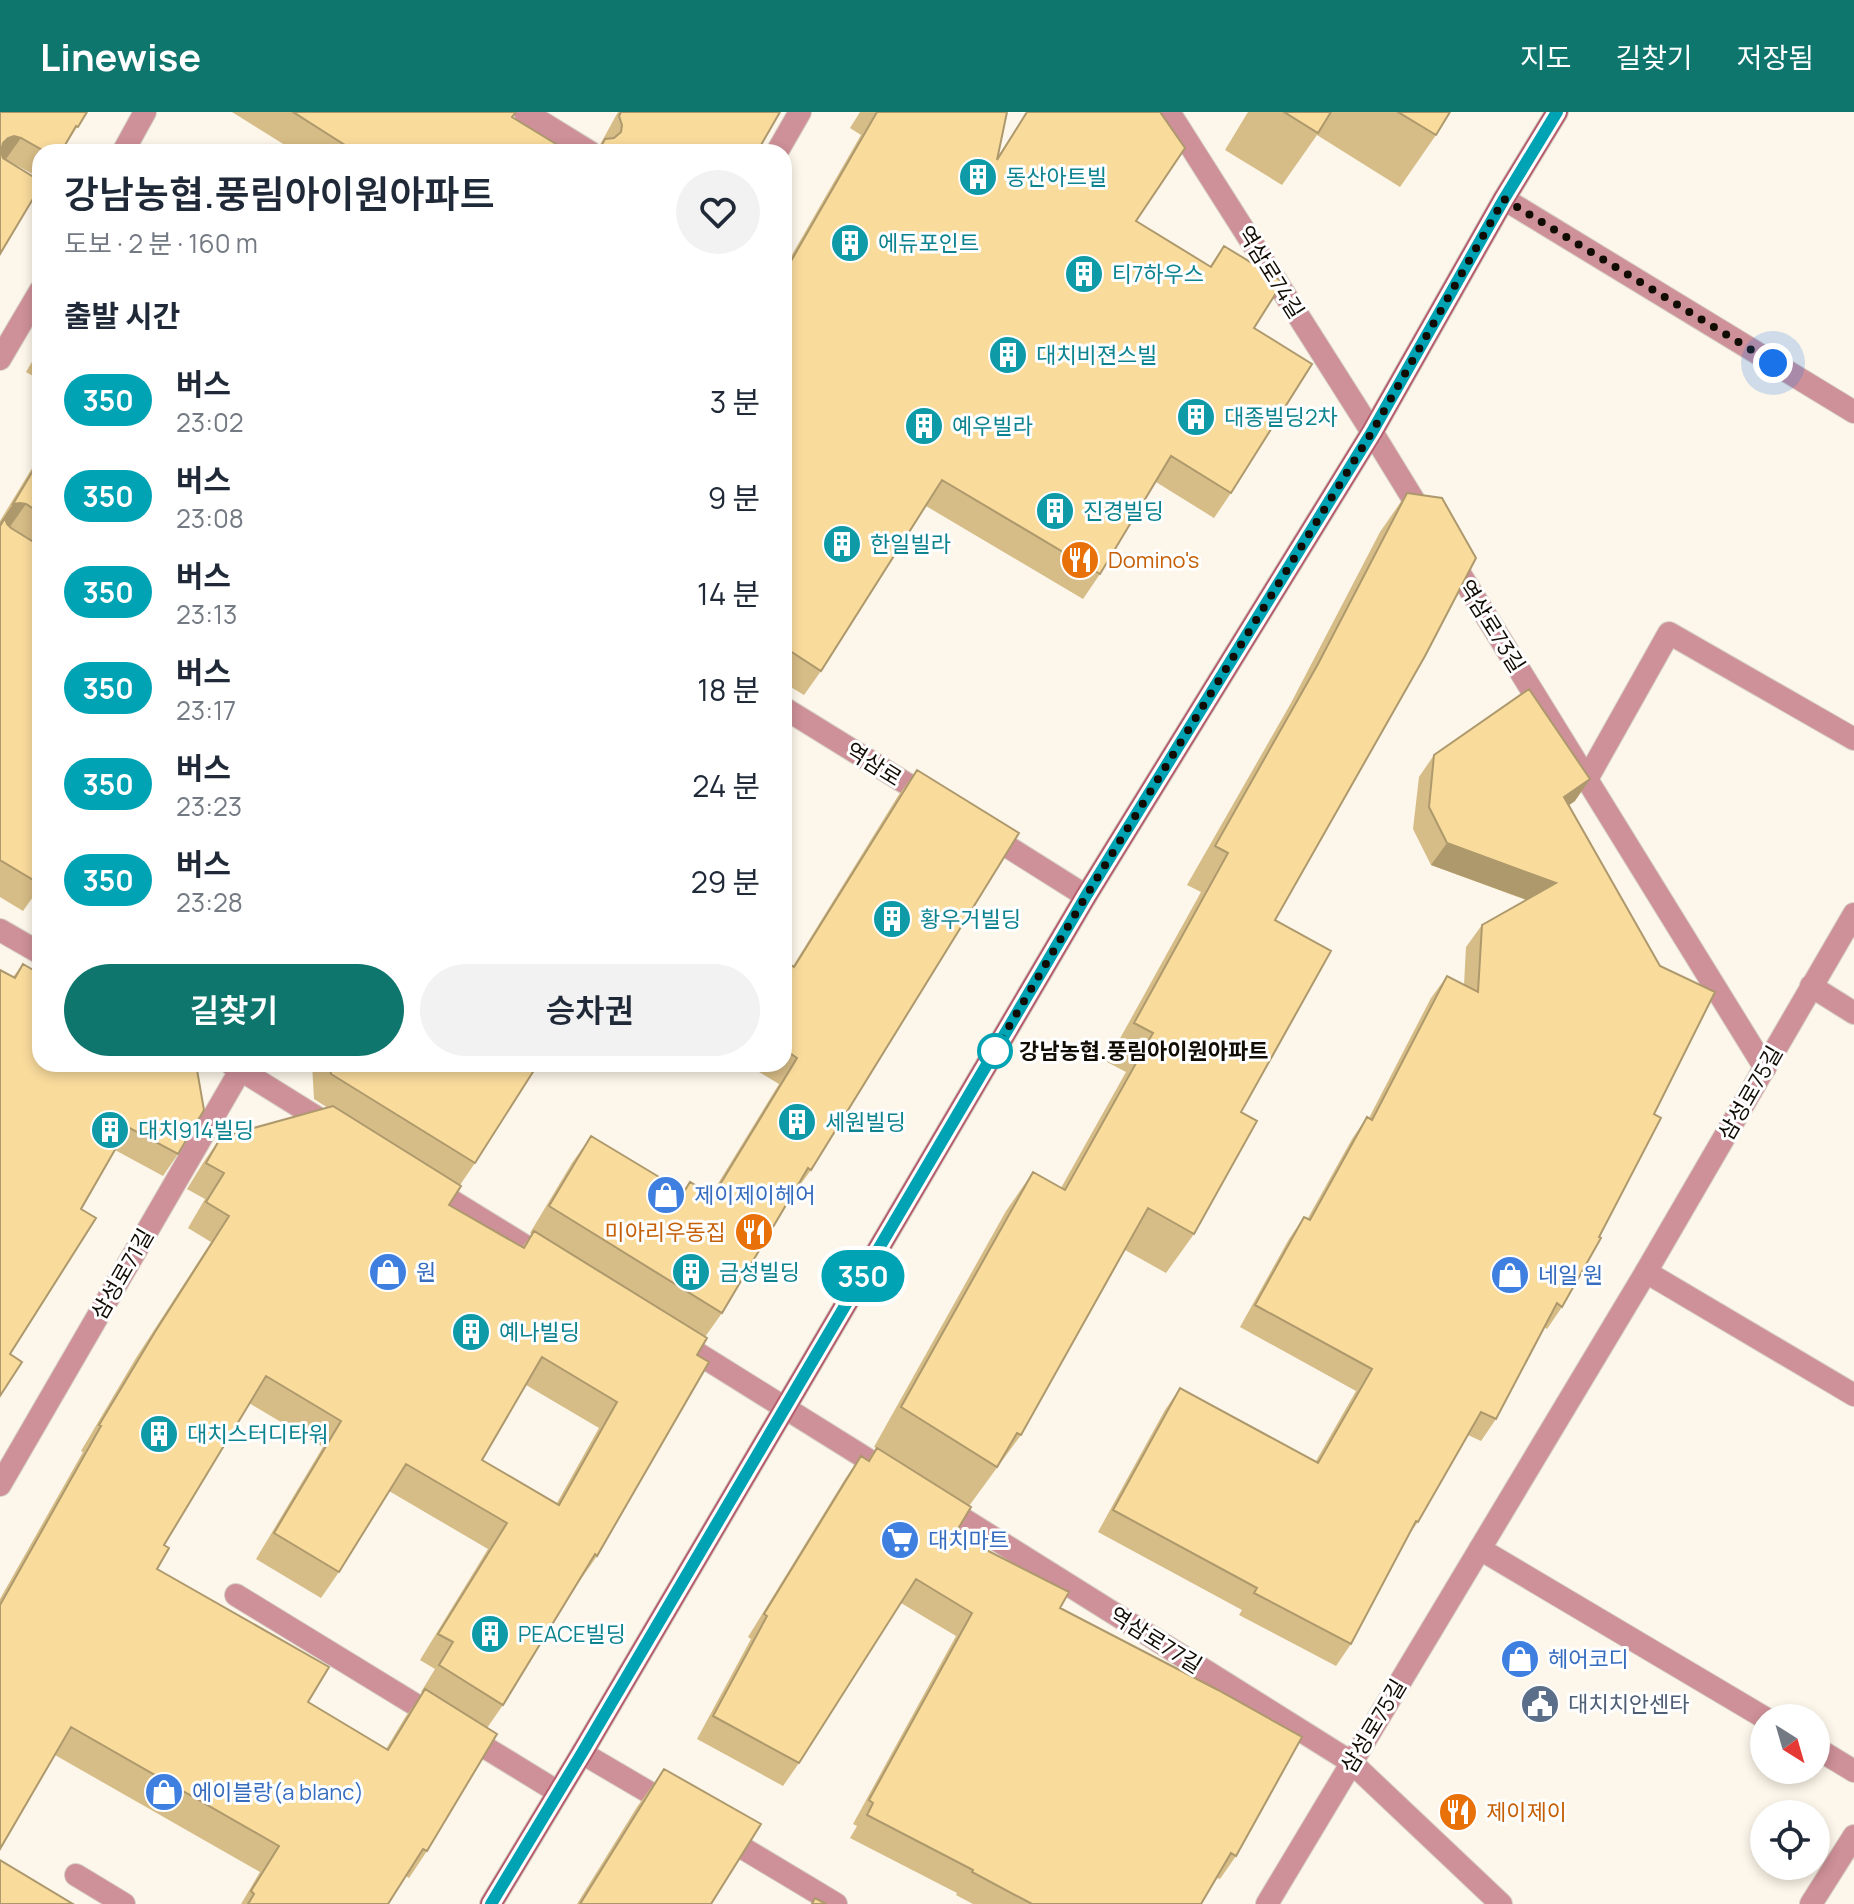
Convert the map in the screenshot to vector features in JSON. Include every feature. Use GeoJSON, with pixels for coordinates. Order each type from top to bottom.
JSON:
{"type":"FeatureCollection","features":[{"type":"Feature","properties":{"kind":"main road"},"geometry":{"type":"LineString","coordinates":[[491,1904],[1086,896],[1372,432],[1557,112]]}},
{"type":"Feature","properties":{"kind":"street"},"geometry":{"type":"LineString","coordinates":[[127,144],[145,112]]}},
{"type":"Feature","properties":{"kind":"street"},"geometry":{"type":"LineString","coordinates":[[525,112],[577,144]]}},
{"type":"Feature","properties":{"kind":"street"},"geometry":{"type":"LineString","coordinates":[[782,144],[800,112]]}},
{"type":"Feature","properties":{"kind":"street","name":"역삼로74길"},"geometry":{"type":"LineString","coordinates":[[1169,112],[1372,432]]}},
{"type":"Feature","properties":{"kind":"street"},"geometry":{"type":"LineString","coordinates":[[1504,199],[1854,412]]}},
{"type":"Feature","properties":{"kind":"street"},"geometry":{"type":"LineString","coordinates":[[0,359],[32,305]]}},
{"type":"Feature","properties":{"kind":"street","name":"역삼로73길"},"geometry":{"type":"LineString","coordinates":[[1372,432],[1765,1068]]}},
{"type":"Feature","properties":{"kind":"street"},"geometry":{"type":"LineString","coordinates":[[1587,779],[1669,633],[1854,739]]}},
{"type":"Feature","properties":{"kind":"street","name":"역삼로"},"geometry":{"type":"LineString","coordinates":[[792,713],[1086,896]]}},
{"type":"Feature","properties":{"kind":"street","name":"삼성로75길"},"geometry":{"type":"LineString","coordinates":[[1267,1904],[1646,1272],[1854,914]]}},
{"type":"Feature","properties":{"kind":"street"},"geometry":{"type":"LineString","coordinates":[[0,930],[32,948]]}},
{"type":"Feature","properties":{"kind":"street"},"geometry":{"type":"LineString","coordinates":[[1811,986],[1854,1013]]}},
{"type":"Feature","properties":{"kind":"street","name":"삼성로71길"},"geometry":{"type":"LineString","coordinates":[[0,1485],[235,1072]]}},
{"type":"Feature","properties":{"kind":"street"},"geometry":{"type":"LineString","coordinates":[[247,1072],[347,1136]]}},
{"type":"Feature","properties":{"kind":"street"},"geometry":{"type":"LineString","coordinates":[[413,1177],[560,1267]]}},
{"type":"Feature","properties":{"kind":"street"},"geometry":{"type":"LineString","coordinates":[[1646,1272],[1854,1395]]}},
{"type":"Feature","properties":{"kind":"street","name":"역삼로77길"},"geometry":{"type":"LineString","coordinates":[[653,1325],[1351,1762],[1501,1904]]}},
{"type":"Feature","properties":{"kind":"street"},"geometry":{"type":"LineString","coordinates":[[1480,1549],[1750,1709]]}},
{"type":"Feature","properties":{"kind":"street"},"geometry":{"type":"LineString","coordinates":[[236,1595],[558,1792]]}},
{"type":"Feature","properties":{"kind":"street"},"geometry":{"type":"LineString","coordinates":[[582,1753],[836,1904]]}},
{"type":"Feature","properties":{"kind":"street"},"geometry":{"type":"LineString","coordinates":[[1830,1756],[1854,1771]]}},
{"type":"Feature","properties":{"kind":"street"},"geometry":{"type":"LineString","coordinates":[[1811,1904],[1854,1836]]}},
{"type":"Feature","properties":{"kind":"street"},"geometry":{"type":"LineString","coordinates":[[76,1875],[124,1904]]}},
{"type":"Feature","properties":{"kind":"building"},"geometry":{"type":"Polygon","coordinates":[[[0,112],[87,112],[66,144],[32,144],[14,136],[3,143],[3,158],[32,176],[32,200],[0,254],[0,112]]]}},
{"type":"Feature","properties":{"kind":"building"},"geometry":{"type":"Polygon","coordinates":[[[293,112],[516,112],[512,117],[556,144],[343,144],[293,112]]]}},
{"type":"Feature","properties":{"kind":"building"},"geometry":{"type":"Polygon","coordinates":[[[621,112],[780,112],[762,144],[602,144],[605,139],[614,138],[621,132],[621,112]]]}},
{"type":"Feature","properties":{"kind":"building"},"geometry":{"type":"Polygon","coordinates":[[[877,112],[1007,112],[997,160],[1027,112],[1160,112],[1185,148],[1136,221],[1211,267],[1224,246],[1283,282],[1254,328],[1312,364],[1231,493],[1171,456],[1100,574],[942,480],[821,671],[792,652],[792,259],[877,112]]]}},
{"type":"Feature","properties":{"kind":"building"},"geometry":{"type":"Polygon","coordinates":[[[1284,112],[1331,112],[1318,133],[1284,112]]]}},
{"type":"Feature","properties":{"kind":"building"},"geometry":{"type":"Polygon","coordinates":[[[1398,112],[1450,112],[1436,135],[1398,112]]]}},
{"type":"Feature","properties":{"kind":"building"},"geometry":{"type":"Polygon","coordinates":[[[32,472],[32,508],[26,504],[13,504],[32,472]]]}},
{"type":"Feature","properties":{"kind":"building"},"geometry":{"type":"Polygon","coordinates":[[[1407,493],[1442,498],[1476,558],[1425,656],[1275,920],[1331,951],[1241,1112],[1257,1121],[1194,1234],[1148,1208],[1021,1435],[1017,1433],[997,1467],[901,1407],[1033,1172],[1065,1190],[1153,1033],[1134,1023],[1228,853],[1215,846],[1318,664],[1407,493]]]}},
{"type":"Feature","properties":{"kind":"building"},"geometry":{"type":"Polygon","coordinates":[[[5,518],[11,528],[32,541],[32,879],[0,860],[0,526],[5,518]]]}},
{"type":"Feature","properties":{"kind":"building"},"geometry":{"type":"Polygon","coordinates":[[[1529,689],[1590,779],[1564,797],[1660,966],[1715,992],[1654,1114],[1661,1118],[1601,1238],[1562,1307],[1557,1303],[1496,1419],[1481,1412],[1416,1521],[1351,1644],[1254,1593],[1257,1588],[1113,1510],[1180,1388],[1318,1463],[1372,1369],[1255,1305],[1304,1217],[1310,1220],[1367,1117],[1372,1120],[1447,976],[1478,992],[1482,925],[1556,883],[1447,843],[1429,807],[1434,755],[1529,689]]]}},
{"type":"Feature","properties":{"kind":"building"},"geometry":{"type":"Polygon","coordinates":[[[917,770],[1019,833],[811,1170],[808,1168],[722,1313],[549,1206],[591,1136],[684,1192],[690,1182],[713,1196],[788,1072],[792,1072],[797,1058],[792,1055],[792,966],[794,967],[917,770]]]}},
{"type":"Feature","properties":{"kind":"building"},"geometry":{"type":"Polygon","coordinates":[[[23,964],[32,969],[32,1072],[197,1072],[204,1110],[178,1154],[128,1127],[81,1209],[96,1218],[10,1354],[22,1362],[0,1396],[0,970],[15,978],[23,964]]]}},
{"type":"Feature","properties":{"kind":"building"},"geometry":{"type":"Polygon","coordinates":[[[331,1072],[533,1072],[475,1163],[331,1072]]]}},
{"type":"Feature","properties":{"kind":"building"},"geometry":{"type":"Polygon","coordinates":[[[333,1106],[461,1186],[449,1205],[524,1248],[534,1231],[707,1338],[697,1355],[709,1362],[597,1556],[595,1554],[503,1705],[439,1665],[453,1642],[438,1634],[507,1523],[406,1464],[339,1572],[274,1533],[341,1421],[266,1376],[164,1545],[169,1548],[157,1569],[329,1667],[308,1702],[388,1750],[425,1689],[497,1734],[427,1851],[423,1849],[388,1904],[248,1904],[254,1894],[251,1891],[279,1846],[71,1727],[0,1849],[0,1605],[99,1425],[229,1216],[206,1202],[224,1173],[206,1163],[221,1137],[333,1106]],[[542,1357],[482,1460],[559,1505],[617,1402],[542,1357]]]}},
{"type":"Feature","properties":{"kind":"building"},"geometry":{"type":"Polygon","coordinates":[[[877,1448],[971,1507],[955,1534],[1069,1592],[1060,1608],[1302,1737],[1236,1856],[1231,1853],[1201,1904],[1032,1904],[867,1815],[873,1803],[869,1800],[972,1613],[916,1579],[799,1763],[713,1716],[767,1616],[764,1614],[861,1456],[869,1461],[877,1448]]]}},
{"type":"Feature","properties":{"kind":"building"},"geometry":{"type":"Polygon","coordinates":[[[664,1769],[761,1824],[711,1904],[580,1904],[664,1769]]]}},
{"type":"Feature","properties":{"kind":"building"},"geometry":{"type":"Polygon","coordinates":[[[0,1860],[73,1904],[0,1904],[0,1860]]]}},
{"type":"Feature","properties":{"kind":"building"},"geometry":{"type":"Polygon","coordinates":[[[815,1898],[826,1904],[812,1904],[815,1898]]]}},
{"type":"Feature","properties":{"kind":"bus line","name":"350"},"geometry":{"type":"LineString","coordinates":[[491,1904],[1086,896],[1372,432],[1557,112]]}},
{"type":"Feature","properties":{"kind":"place","name":"동산아트빌"},"geometry":{"type":"Point","coordinates":[978,177]}},
{"type":"Feature","properties":{"kind":"place","name":"에듀포인트"},"geometry":{"type":"Point","coordinates":[850,243]}},
{"type":"Feature","properties":{"kind":"place","name":"티7하우스"},"geometry":{"type":"Point","coordinates":[1084,274]}},
{"type":"Feature","properties":{"kind":"place","name":"대치비젼스빌"},"geometry":{"type":"Point","coordinates":[1008,355]}},
{"type":"Feature","properties":{"kind":"place","name":"대종빌딩2차"},"geometry":{"type":"Point","coordinates":[1196,417]}},
{"type":"Feature","properties":{"kind":"place","name":"예우빌라"},"geometry":{"type":"Point","coordinates":[924,426]}},
{"type":"Feature","properties":{"kind":"place","name":"진경빌딩"},"geometry":{"type":"Point","coordinates":[1055,511]}},
{"type":"Feature","properties":{"kind":"place","name":"한일빌라"},"geometry":{"type":"Point","coordinates":[842,544]}},
{"type":"Feature","properties":{"kind":"place","name":"Domino's"},"geometry":{"type":"Point","coordinates":[1080,560]}},
{"type":"Feature","properties":{"kind":"place","name":"황우거빌딩"},"geometry":{"type":"Point","coordinates":[892,919]}},
{"type":"Feature","properties":{"kind":"place","name":"강남농협.풍림아이원아파트"},"geometry":{"type":"Point","coordinates":[995,1051]}},
{"type":"Feature","properties":{"kind":"place","name":"세원빌딩"},"geometry":{"type":"Point","coordinates":[797,1122]}},
{"type":"Feature","properties":{"kind":"place","name":"대치914빌딩"},"geometry":{"type":"Point","coordinates":[110,1130]}},
{"type":"Feature","properties":{"kind":"place","name":"제이제이헤어"},"geometry":{"type":"Point","coordinates":[666,1195]}},
{"type":"Feature","properties":{"kind":"place","name":"미아리우동집"},"geometry":{"type":"Point","coordinates":[754,1232]}},
{"type":"Feature","properties":{"kind":"place","name":"원"},"geometry":{"type":"Point","coordinates":[388,1272]}},
{"type":"Feature","properties":{"kind":"place","name":"금성빌딩"},"geometry":{"type":"Point","coordinates":[691,1272]}},
{"type":"Feature","properties":{"kind":"place","name":"네일 원"},"geometry":{"type":"Point","coordinates":[1510,1275]}},
{"type":"Feature","properties":{"kind":"place","name":"예나빌딩"},"geometry":{"type":"Point","coordinates":[471,1332]}},
{"type":"Feature","properties":{"kind":"place","name":"대치스터디타워"},"geometry":{"type":"Point","coordinates":[159,1434]}},
{"type":"Feature","properties":{"kind":"place","name":"대치마트"},"geometry":{"type":"Point","coordinates":[900,1540]}},
{"type":"Feature","properties":{"kind":"place","name":"PEACE빌딩"},"geometry":{"type":"Point","coordinates":[490,1634]}},
{"type":"Feature","properties":{"kind":"place","name":"헤어코디"},"geometry":{"type":"Point","coordinates":[1520,1659]}},
{"type":"Feature","properties":{"kind":"place","name":"대치치안센타"},"geometry":{"type":"Point","coordinates":[1540,1704]}},
{"type":"Feature","properties":{"kind":"place","name":"에이블랑(a blanc)"},"geometry":{"type":"Point","coordinates":[164,1792]}},
{"type":"Feature","properties":{"kind":"place","name":"제이제이"},"geometry":{"type":"Point","coordinates":[1458,1812]}},
{"type":"Feature","properties":{"kind":"route"},"geometry":{"type":"LineString","coordinates":[[995,1051],[991,1057],[1086,896],[1372,432],[1504,199],[1773,363]]}}]}
